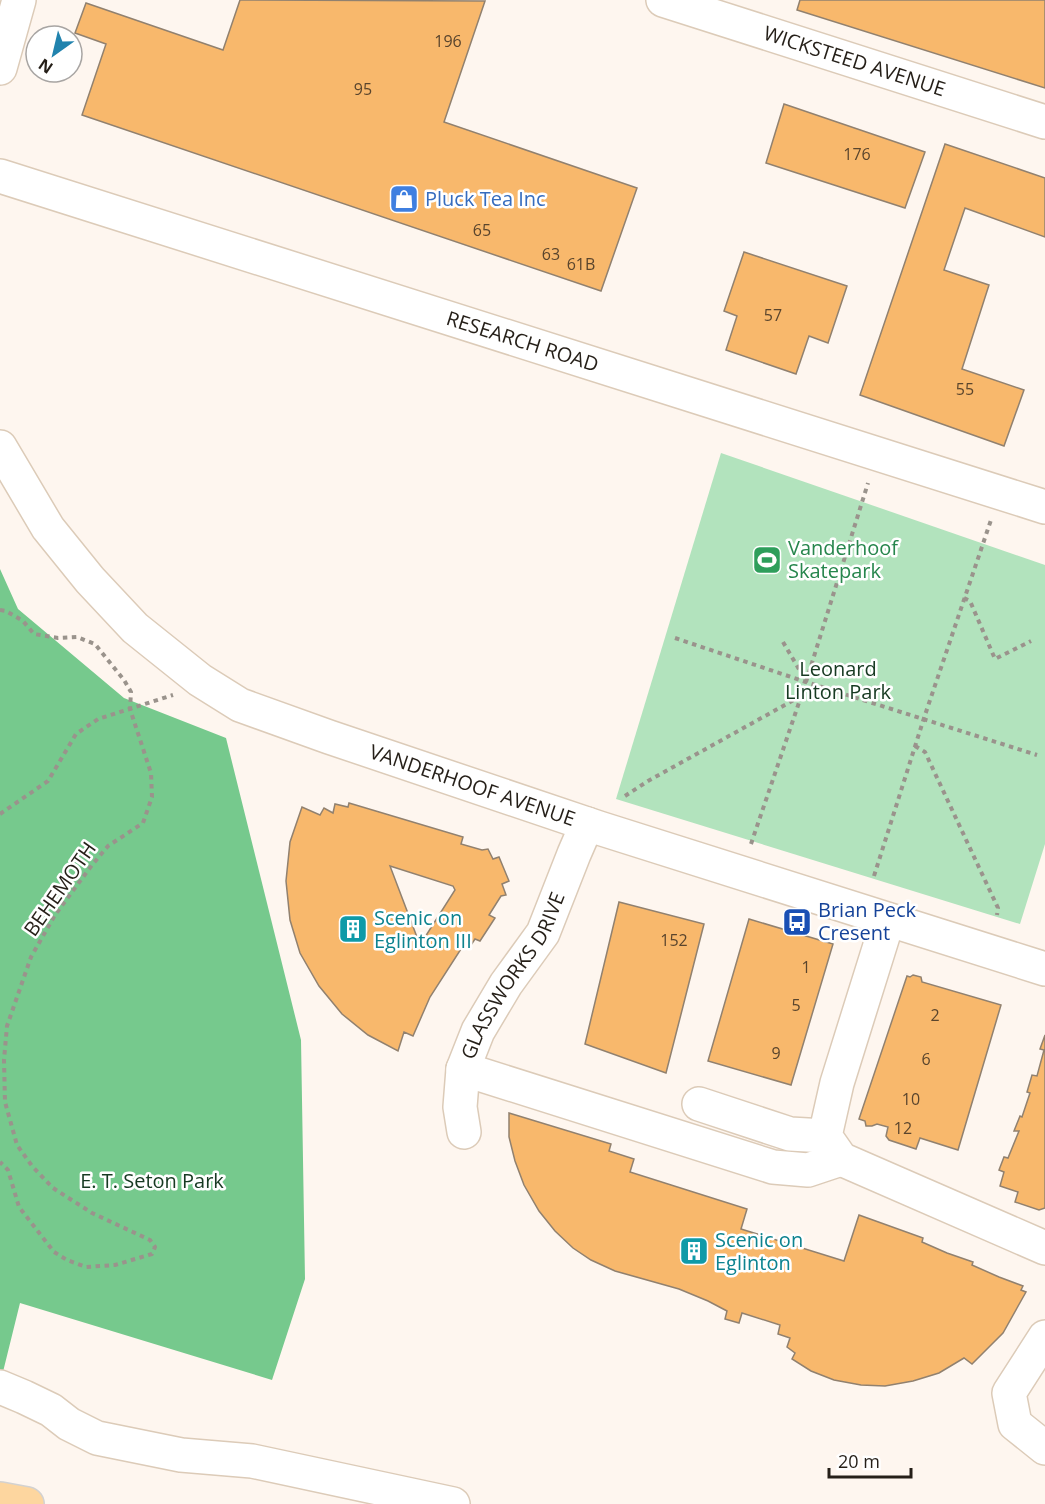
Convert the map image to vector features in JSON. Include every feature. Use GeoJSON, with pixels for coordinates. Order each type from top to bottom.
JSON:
{"type":"FeatureCollection","features":[{"type":"Feature","properties":{"kind":"main road"},"geometry":{"type":"LineString","coordinates":[[0,1499],[27,1504]]}},
{"type":"Feature","properties":{"kind":"street"},"geometry":{"type":"LineString","coordinates":[[0,68],[19,0]]}},
{"type":"Feature","properties":{"kind":"street","name":"WICKSTEED AVENUE"},"geometry":{"type":"LineString","coordinates":[[665,0],[1045,122]]}},
{"type":"Feature","properties":{"kind":"street","name":"RESEARCH ROAD"},"geometry":{"type":"LineString","coordinates":[[0,176],[1045,507]]}},
{"type":"Feature","properties":{"kind":"street","name":"VANDERHOOF AVENUE"},"geometry":{"type":"LineString","coordinates":[[0,447],[48,528],[90,580],[135,628],[200,680],[240,705],[588,824],[1045,969]]}},
{"type":"Feature","properties":{"kind":"street","name":"GLASSWORKS DRIVE"},"geometry":{"type":"LineString","coordinates":[[464,1132],[460,1107],[463,1069],[478,1031],[506,984],[543,933],[588,824]]}},
{"type":"Feature","properties":{"kind":"street"},"geometry":{"type":"LineString","coordinates":[[463,1069],[773,1167],[808,1170],[833,1147],[837,1083],[888,920]]}},
{"type":"Feature","properties":{"kind":"street"},"geometry":{"type":"LineString","coordinates":[[699,1104],[833,1147],[1045,1248]]}},
{"type":"Feature","properties":{"kind":"street"},"geometry":{"type":"LineString","coordinates":[[1045,1337],[1009,1393],[1014,1424],[1045,1448]]}},
{"type":"Feature","properties":{"kind":"street"},"geometry":{"type":"LineString","coordinates":[[0,1387],[51,1410],[69,1424],[97,1438],[181,1455],[252,1461],[453,1504]]}},
{"type":"Feature","properties":{"kind":"path"},"geometry":{"type":"LineString","coordinates":[[754,835],[806,682],[877,454]]}},
{"type":"Feature","properties":{"kind":"path"},"geometry":{"type":"LineString","coordinates":[[874,876],[924,718],[1000,493]]}},
{"type":"Feature","properties":{"kind":"path"},"geometry":{"type":"LineString","coordinates":[[964,598],[970,601],[995,659],[1031,641]]}},
{"type":"Feature","properties":{"kind":"path","name":"BEHEMOTH"},"geometry":{"type":"LineString","coordinates":[[0,610],[23,621],[34,634],[58,638],[77,637],[95,644],[131,692],[130,709],[151,773],[152,797],[143,823],[108,846],[97,858],[55,915],[31,957],[7,1026],[4,1059],[5,1102],[17,1145],[32,1166],[53,1188],[92,1213],[150,1240],[155,1247],[152,1254],[141,1259],[86,1267],[67,1260],[54,1252],[19,1207],[8,1170],[0,1162]]}},
{"type":"Feature","properties":{"kind":"path"},"geometry":{"type":"LineString","coordinates":[[675,638],[1037,755]]}},
{"type":"Feature","properties":{"kind":"path"},"geometry":{"type":"LineString","coordinates":[[783,642],[806,682]]}},
{"type":"Feature","properties":{"kind":"path"},"geometry":{"type":"LineString","coordinates":[[0,814],[48,781],[76,734],[98,719],[170,697],[200,680]]}},
{"type":"Feature","properties":{"kind":"path"},"geometry":{"type":"LineString","coordinates":[[625,796],[801,696]]}},
{"type":"Feature","properties":{"kind":"path"},"geometry":{"type":"LineString","coordinates":[[915,746],[925,752],[998,908],[997,915]]}},
{"type":"Feature","properties":{"kind":"green space","name":"Leonard Linton Park"},"geometry":{"type":"Polygon","coordinates":[[[721,453],[1045,565],[1045,844],[1020,924],[616,799],[721,453]]]}},
{"type":"Feature","properties":{"kind":"green space","name":"E. T. Seton Park"},"geometry":{"type":"Polygon","coordinates":[[[0,569],[18,609],[124,698],[226,738],[301,1040],[305,1279],[272,1380],[20,1303],[0,1384],[0,569]]]}},
{"type":"Feature","properties":{"kind":"building"},"geometry":{"type":"Polygon","coordinates":[[[240,0],[485,1],[444,122],[637,188],[601,291],[82,115],[106,44],[84,36],[84,24],[78,24],[86,3],[223,50],[240,0]]]}},
{"type":"Feature","properties":{"kind":"building"},"geometry":{"type":"Polygon","coordinates":[[[800,0],[1045,0],[1045,88],[797,10],[800,0]]]}},
{"type":"Feature","properties":{"kind":"building"},"geometry":{"type":"Polygon","coordinates":[[[784,104],[925,152],[905,208],[766,163],[784,104]]]}},
{"type":"Feature","properties":{"kind":"building"},"geometry":{"type":"Polygon","coordinates":[[[945,144],[1045,178],[1045,237],[965,208],[944,270],[989,285],[962,369],[1024,390],[1004,446],[860,395],[945,144]]]}},
{"type":"Feature","properties":{"kind":"building"},"geometry":{"type":"Polygon","coordinates":[[[744,252],[847,286],[828,343],[809,336],[796,374],[726,350],[737,316],[724,311],[744,252]]]}},
{"type":"Feature","properties":{"kind":"building","name":"Scenic on Eglinton III"},"geometry":{"type":"Polygon","coordinates":[[[349,803],[463,837],[461,844],[482,850],[488,849],[493,859],[499,857],[509,881],[502,884],[506,895],[501,896],[489,915],[495,918],[480,941],[475,939],[469,948],[459,942],[456,946],[461,949],[430,997],[413,1036],[404,1032],[398,1051],[368,1035],[342,1014],[319,986],[300,953],[290,920],[286,881],[290,842],[302,807],[320,815],[324,808],[333,813],[335,804],[348,807],[349,803]],[[390,866],[420,945],[455,890],[453,886],[390,866]]]}},
{"type":"Feature","properties":{"kind":"building"},"geometry":{"type":"Polygon","coordinates":[[[619,902],[704,924],[666,1073],[585,1044],[619,902]]]}},
{"type":"Feature","properties":{"kind":"building"},"geometry":{"type":"Polygon","coordinates":[[[749,919],[833,944],[791,1085],[708,1061],[749,919]]]}},
{"type":"Feature","properties":{"kind":"building"},"geometry":{"type":"Polygon","coordinates":[[[907,976],[921,977],[922,982],[1001,1005],[958,1150],[920,1138],[916,1149],[889,1140],[886,1136],[888,1127],[877,1124],[866,1126],[865,1121],[859,1119],[907,976]]]}},
{"type":"Feature","properties":{"kind":"building"},"geometry":{"type":"Polygon","coordinates":[[[1045,1035],[1045,1208],[1039,1210],[1015,1202],[1018,1192],[1000,1186],[1004,1172],[999,1170],[1004,1157],[1008,1158],[1019,1131],[1014,1131],[1020,1116],[1022,1117],[1030,1093],[1027,1092],[1032,1075],[1037,1076],[1044,1050],[1040,1049],[1045,1035]]]}},
{"type":"Feature","properties":{"kind":"building","name":"Scenic on Eglinton"},"geometry":{"type":"Polygon","coordinates":[[[509,1113],[611,1144],[609,1151],[634,1159],[630,1172],[747,1209],[741,1229],[844,1261],[859,1215],[923,1238],[922,1242],[973,1262],[972,1265],[1023,1286],[1021,1290],[1026,1292],[1003,1333],[972,1364],[964,1358],[939,1373],[885,1386],[861,1385],[834,1380],[811,1371],[792,1359],[795,1353],[787,1347],[790,1338],[778,1334],[780,1325],[742,1313],[739,1323],[725,1319],[727,1311],[708,1301],[679,1289],[615,1271],[591,1260],[573,1248],[539,1211],[524,1185],[509,1137],[509,1113]]]}},
{"type":"Feature","properties":{"kind":"place","name":"Pluck Tea Inc"},"geometry":{"type":"Point","coordinates":[404,199]}},
{"type":"Feature","properties":{"kind":"place","name":"Vanderhoof Skatepark"},"geometry":{"type":"Point","coordinates":[767,560]}},
{"type":"Feature","properties":{"kind":"place","name":"Brian Peck Cresent"},"geometry":{"type":"Point","coordinates":[797,922]}},
{"type":"Feature","properties":{"kind":"place","name":"Scenic on Eglinton III"},"geometry":{"type":"Point","coordinates":[353,929]}},
{"type":"Feature","properties":{"kind":"place","name":"Scenic on Eglinton"},"geometry":{"type":"Point","coordinates":[694,1251]}}]}
